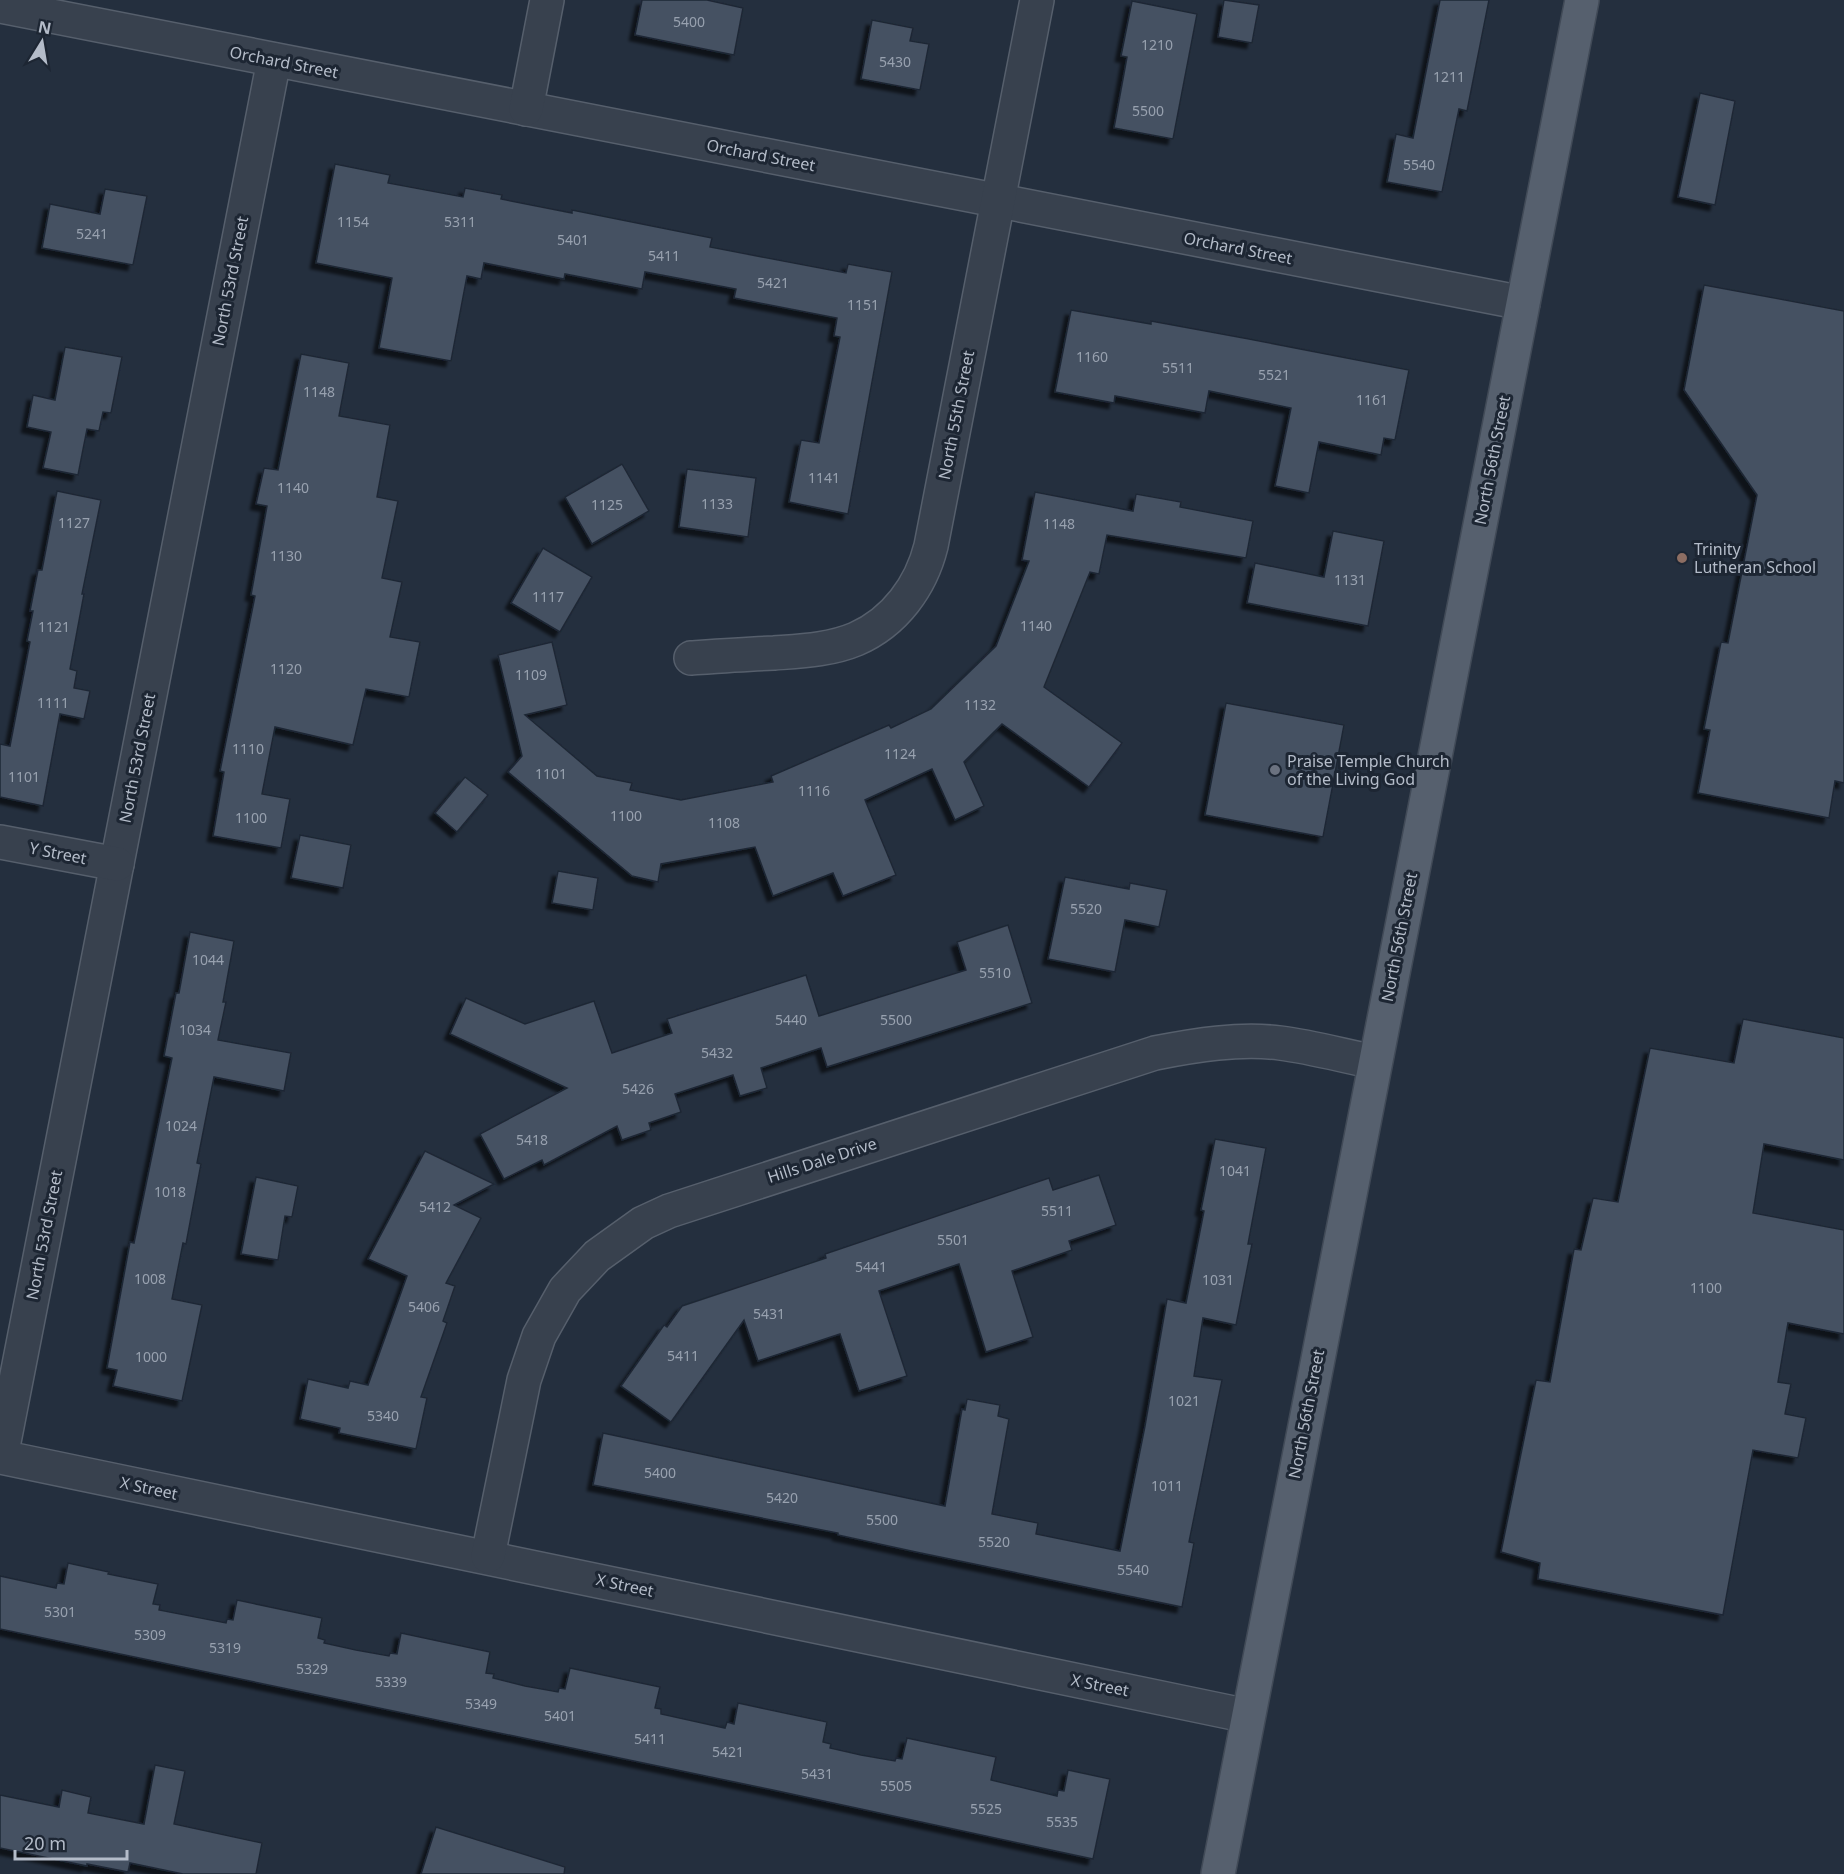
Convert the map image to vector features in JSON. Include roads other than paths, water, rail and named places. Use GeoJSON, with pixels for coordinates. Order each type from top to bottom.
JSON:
{"type":"FeatureCollection","features":[{"type":"Feature","properties":{"kind":"main road","name":"North 56th Street"},"geometry":{"type":"LineString","coordinates":[[1218,1874],[1582,0]]}},
{"type":"Feature","properties":{"kind":"street"},"geometry":{"type":"LineString","coordinates":[[526,109],[547,0]]}},
{"type":"Feature","properties":{"kind":"street","name":"North 55th Street"},"geometry":{"type":"LineString","coordinates":[[691,658],[829,647],[855,639],[890,617],[909,597],[920,578],[931,546],[1037,0]]}},
{"type":"Feature","properties":{"kind":"street","name":"Orchard Street"},"geometry":{"type":"LineString","coordinates":[[0,6],[75,10],[274,60],[1523,303]]}},
{"type":"Feature","properties":{"kind":"street","name":"North 53rd Street"},"geometry":{"type":"LineString","coordinates":[[3,1438],[274,60]]}},
{"type":"Feature","properties":{"kind":"street","name":"Y Street"},"geometry":{"type":"LineString","coordinates":[[0,842],[117,864]]}},
{"type":"Feature","properties":{"kind":"street","name":"Hills Dale Drive"},"geometry":{"type":"LineString","coordinates":[[488,1556],[524,1380],[539,1336],[565,1290],[580,1272],[597,1256],[643,1223],[669,1211],[779,1173],[1155,1053],[1188,1046],[1253,1042],[1279,1043],[1375,1062]]}},
{"type":"Feature","properties":{"kind":"street","name":"X Street"},"geometry":{"type":"LineString","coordinates":[[3,1438],[488,1556],[1248,1716]]}},
{"type":"Feature","properties":{"kind":"place","name":"Trinity Lutheran School"},"geometry":{"type":"Point","coordinates":[1682,558]}},
{"type":"Feature","properties":{"kind":"place","name":"Praise Temple Church of the Living God"},"geometry":{"type":"Point","coordinates":[1275,770]}}]}
